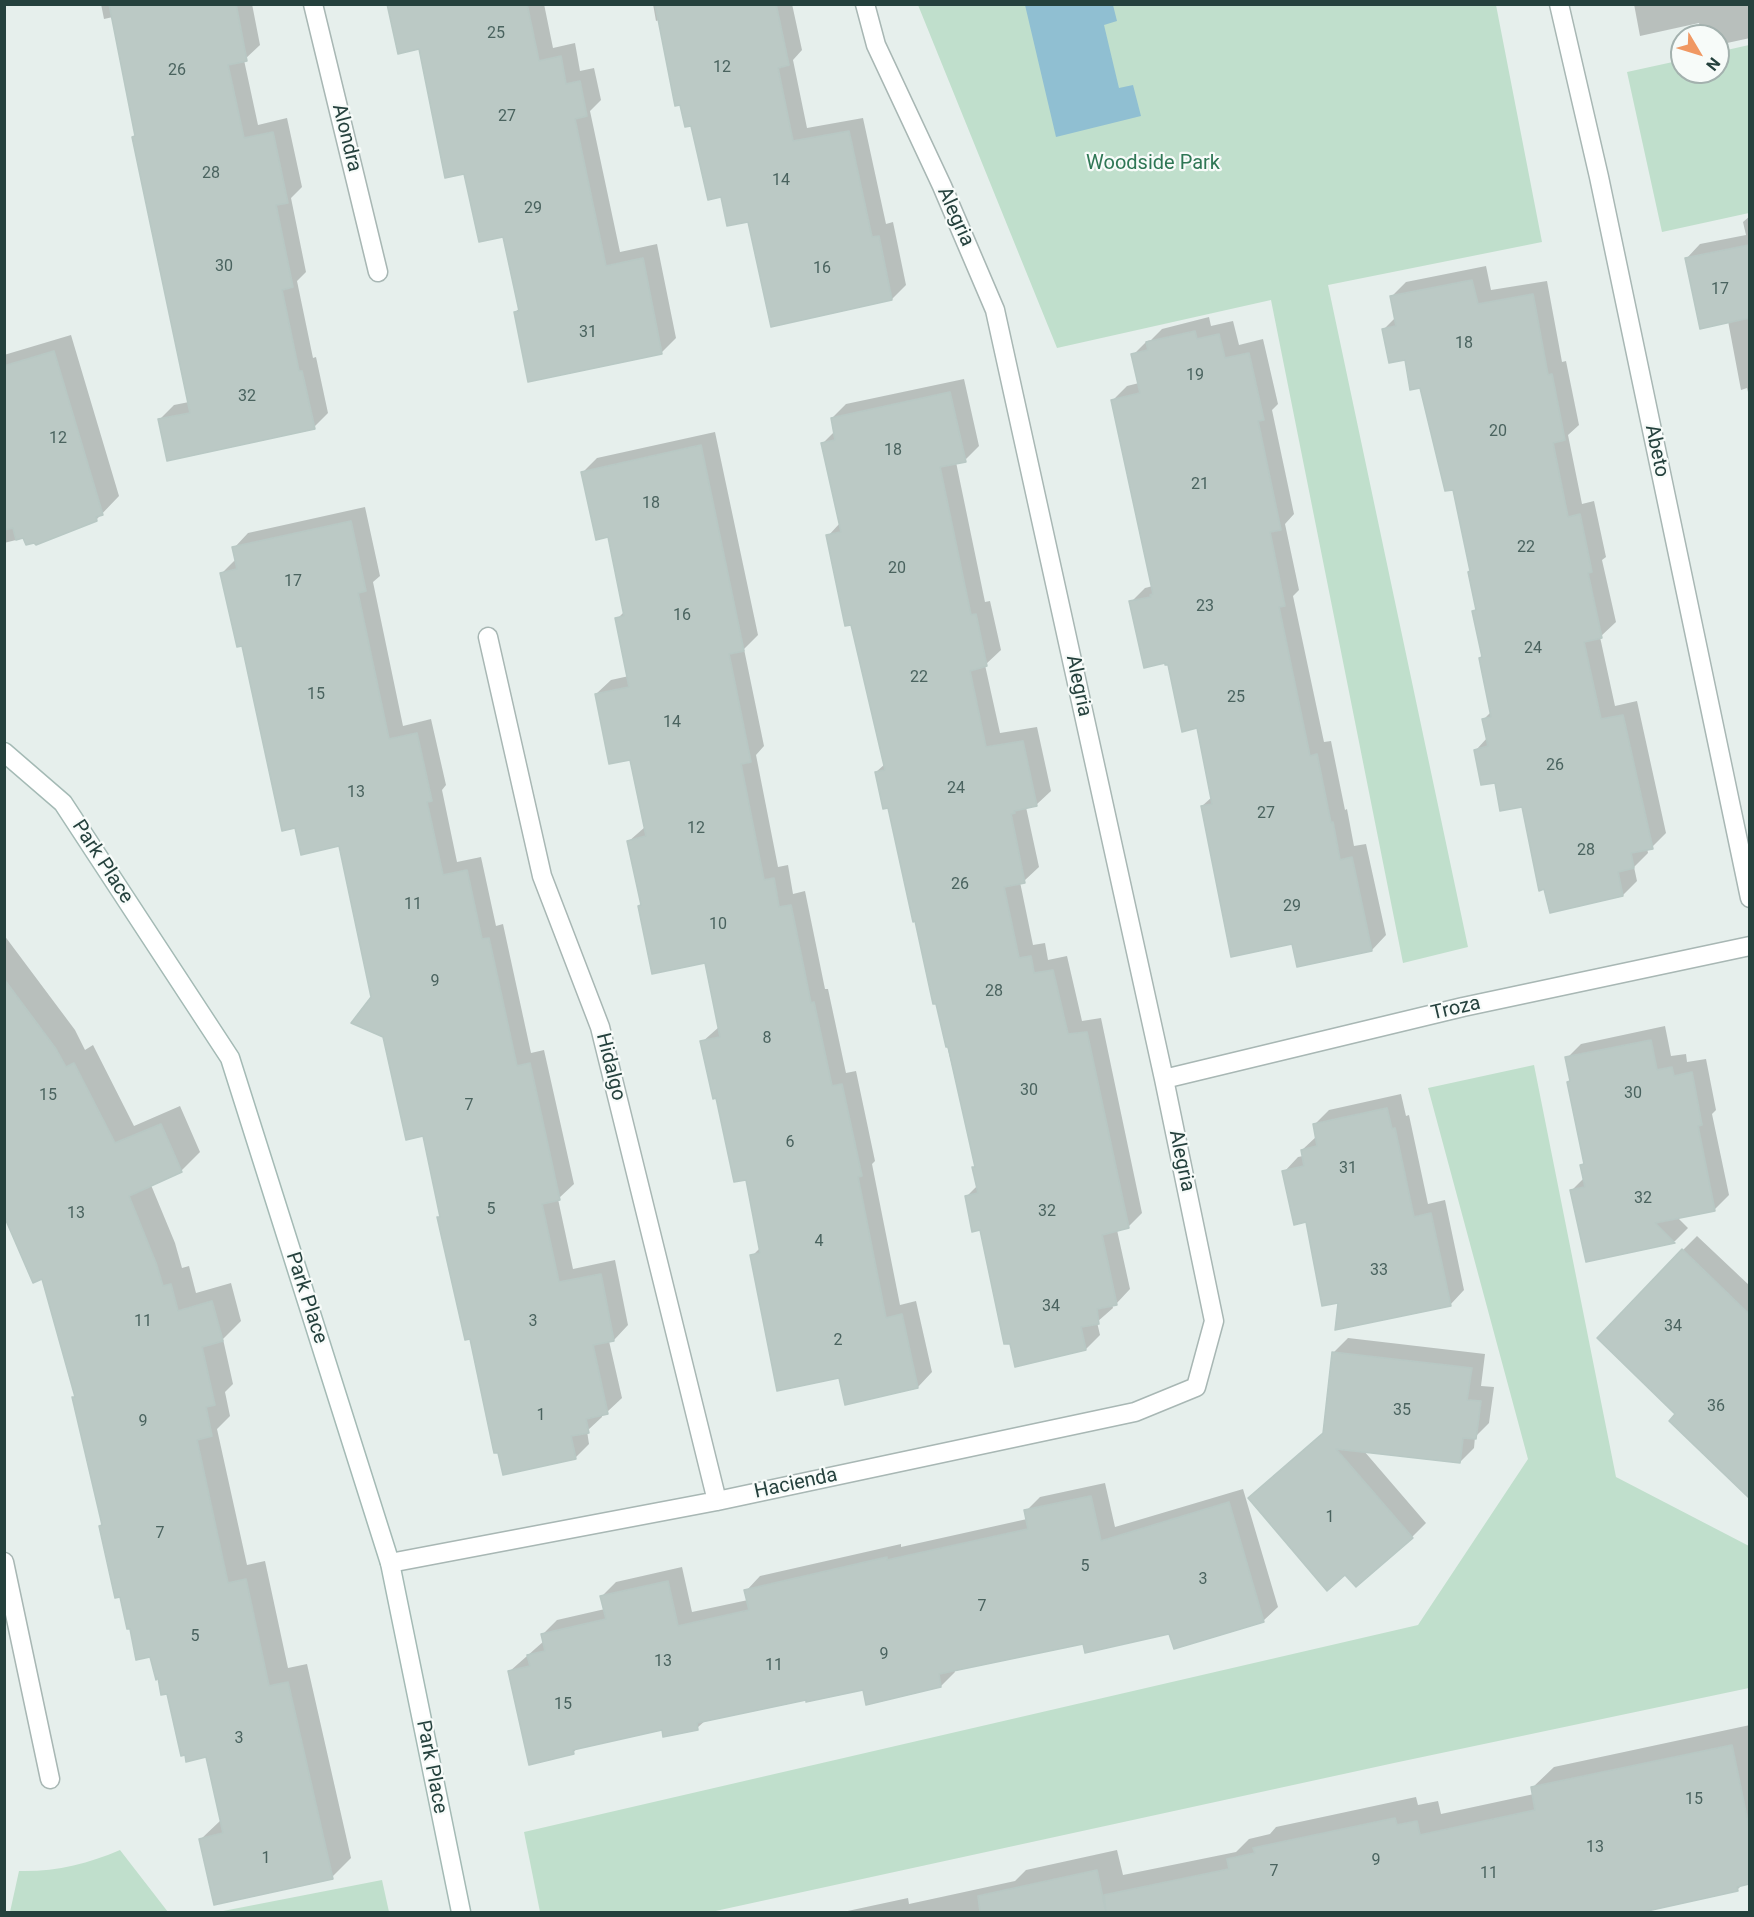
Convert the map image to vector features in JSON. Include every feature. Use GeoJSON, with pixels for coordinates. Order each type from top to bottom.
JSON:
{"type":"FeatureCollection","features":[{"type":"Feature","properties":{"kind":"street","name":"Alondra"},"geometry":{"type":"LineString","coordinates":[[313,4],[378,272]]}},
{"type":"Feature","properties":{"kind":"street","name":"Alegria"},"geometry":{"type":"LineString","coordinates":[[865,4],[876,45],[942,186],[995,310],[1164,1079],[1214,1321],[1196,1387]]}},
{"type":"Feature","properties":{"kind":"street","name":"Abeto"},"geometry":{"type":"LineString","coordinates":[[1559,4],[1604,200],[1749,898]]}},
{"type":"Feature","properties":{"kind":"street","name":"Hidalgo"},"geometry":{"type":"LineString","coordinates":[[488,638],[542,876],[600,1027],[717,1501]]}},
{"type":"Feature","properties":{"kind":"street","name":"Park Place"},"geometry":{"type":"LineString","coordinates":[[4,752],[63,803],[230,1058],[390,1563],[460,1912]]}},
{"type":"Feature","properties":{"kind":"street","name":"Troza"},"geometry":{"type":"LineString","coordinates":[[1164,1079],[1463,1007],[1749,946]]}},
{"type":"Feature","properties":{"kind":"street","name":"Hacienda"},"geometry":{"type":"LineString","coordinates":[[390,1563],[717,1501],[1135,1412],[1196,1387]]}},
{"type":"Feature","properties":{"kind":"street"},"geometry":{"type":"LineString","coordinates":[[4,1562],[50,1779]]}},
{"type":"Feature","properties":{"kind":"green space","name":"Woodside Park"},"geometry":{"type":"Polygon","coordinates":[[[918,5],[1496,5],[1542,242],[1328,285],[1468,947],[1403,963],[1271,300],[1057,348],[918,5]]]}},
{"type":"Feature","properties":{"kind":"green space"},"geometry":{"type":"Polygon","coordinates":[[[1749,45],[1749,213],[1662,232],[1627,72],[1670,63],[1670,84],[1730,84],[1730,49],[1749,45]]]}},
{"type":"Feature","properties":{"kind":"green space"},"geometry":{"type":"Polygon","coordinates":[[[1534,1065],[1616,1477],[1749,1546],[1749,1688],[711,1912],[540,1912],[524,1832],[1418,1625],[1528,1459],[1428,1088],[1534,1065]]]}},
{"type":"Feature","properties":{"kind":"green space"},"geometry":{"type":"Polygon","coordinates":[[[120,1850],[168,1912],[10,1912],[19,1871],[71,1866],[120,1850]]]}},
{"type":"Feature","properties":{"kind":"green space"},"geometry":{"type":"Polygon","coordinates":[[[382,1880],[389,1912],[218,1912],[382,1880]]]}},
{"type":"Feature","properties":{"kind":"water"},"geometry":{"type":"Polygon","coordinates":[[[1025,5],[1113,5],[1117,21],[1104,25],[1119,88],[1133,85],[1141,116],[1056,137],[1025,5]]]}},
{"type":"Feature","properties":{"kind":"building"},"geometry":{"type":"Polygon","coordinates":[[[109,4],[236,4],[247,61],[228,65],[244,138],[273,132],[288,203],[276,205],[293,287],[282,290],[299,371],[302,371],[315,429],[167,461],[158,419],[190,413],[132,137],[135,136],[109,4]]]}},
{"type":"Feature","properties":{"kind":"building"},"geometry":{"type":"Polygon","coordinates":[[[387,4],[527,4],[539,61],[561,56],[566,84],[580,81],[587,116],[575,119],[606,266],[643,258],[662,354],[528,382],[514,312],[519,311],[503,237],[479,242],[464,174],[445,178],[419,49],[398,54],[387,4]]]}},
{"type":"Feature","properties":{"kind":"building"},"geometry":{"type":"Polygon","coordinates":[[[655,4],[776,4],[789,65],[778,68],[793,141],[849,131],[872,237],[879,236],[892,300],[771,327],[748,222],[727,226],[721,197],[708,200],[691,126],[685,127],[680,105],[675,106],[655,4]]]}},
{"type":"Feature","properties":{"kind":"building"},"geometry":{"type":"Polygon","coordinates":[[[1749,245],[1749,318],[1700,329],[1685,258],[1749,245]]]}},
{"type":"Feature","properties":{"kind":"building"},"geometry":{"type":"Polygon","coordinates":[[[1472,280],[1478,304],[1533,294],[1548,375],[1552,374],[1565,440],[1553,443],[1568,517],[1580,514],[1592,572],[1588,573],[1602,638],[1584,642],[1601,719],[1623,715],[1653,849],[1631,853],[1634,868],[1618,872],[1623,896],[1550,913],[1544,889],[1539,891],[1522,807],[1500,811],[1495,783],[1481,785],[1474,750],[1488,746],[1482,719],[1491,717],[1472,611],[1476,610],[1468,572],[1470,571],[1453,490],[1445,491],[1420,388],[1410,390],[1405,360],[1389,363],[1382,329],[1396,326],[1390,296],[1472,280]]]}},
{"type":"Feature","properties":{"kind":"building"},"geometry":{"type":"Polygon","coordinates":[[[1195,331],[1197,339],[1219,334],[1225,358],[1249,353],[1264,420],[1258,421],[1281,530],[1270,532],[1285,606],[1279,607],[1310,756],[1317,754],[1340,860],[1352,857],[1372,951],[1297,967],[1292,944],[1231,957],[1201,806],[1212,804],[1197,728],[1182,732],[1168,665],[1165,663],[1144,668],[1129,601],[1151,597],[1150,595],[1153,594],[1111,400],[1140,393],[1131,354],[1148,350],[1146,342],[1195,331]]]}},
{"type":"Feature","properties":{"kind":"building"},"geometry":{"type":"Polygon","coordinates":[[[54,351],[103,515],[96,517],[97,521],[36,545],[34,543],[26,545],[23,538],[16,540],[13,528],[4,530],[4,366],[54,351]]]}},
{"type":"Feature","properties":{"kind":"building"},"geometry":{"type":"Polygon","coordinates":[[[950,392],[966,462],[940,467],[971,615],[976,614],[987,666],[970,671],[986,747],[1023,741],[1037,806],[1014,811],[1015,813],[1011,814],[1025,883],[1004,887],[1019,958],[1031,956],[1034,973],[1053,970],[1068,1034],[1087,1032],[1129,1228],[1102,1235],[1117,1305],[1097,1309],[1099,1324],[1081,1327],[1086,1350],[1015,1367],[1010,1344],[1004,1344],[980,1230],[972,1232],[965,1196],[978,1193],[972,1167],[975,1167],[948,1047],[946,1047],[936,1004],[933,1004],[915,921],[913,922],[888,808],[883,809],[875,772],[885,770],[851,625],[845,626],[826,535],[841,532],[821,443],[835,440],[831,418],[950,392]]]}},
{"type":"Feature","properties":{"kind":"building"},"geometry":{"type":"Polygon","coordinates":[[[701,445],[744,651],[729,654],[751,762],[741,764],[764,880],[774,878],[779,907],[791,905],[811,1003],[814,1002],[832,1086],[842,1084],[862,1176],[858,1177],[886,1318],[902,1314],[918,1388],[845,1405],[839,1378],[777,1391],[750,1255],[760,1253],[746,1180],[734,1182],[716,1098],[713,1099],[700,1041],[720,1037],[705,963],[652,974],[638,906],[641,905],[627,841],[646,836],[630,760],[609,764],[595,694],[629,687],[615,618],[624,616],[608,537],[596,540],[581,472],[701,445]]]}},
{"type":"Feature","properties":{"kind":"building"},"geometry":{"type":"Polygon","coordinates":[[[351,521],[366,591],[358,593],[389,739],[417,733],[432,801],[427,802],[443,875],[467,870],[482,939],[489,938],[517,1066],[530,1063],[560,1200],[542,1204],[559,1282],[601,1274],[614,1341],[593,1345],[608,1414],[586,1419],[589,1433],[571,1436],[576,1459],[503,1475],[498,1453],[494,1453],[470,1339],[465,1340],[437,1217],[440,1217],[423,1136],[406,1140],[383,1037],[351,1023],[371,997],[339,846],[301,855],[295,828],[282,831],[242,646],[237,647],[220,573],[237,569],[232,547],[351,521]]]}},
{"type":"Feature","properties":{"kind":"building"},"geometry":{"type":"Polygon","coordinates":[[[4,979],[56,1049],[66,1067],[74,1063],[115,1143],[161,1124],[182,1172],[129,1196],[163,1286],[171,1284],[178,1311],[212,1301],[223,1341],[202,1347],[215,1405],[206,1407],[212,1436],[197,1440],[228,1583],[246,1579],[269,1686],[288,1682],[333,1879],[214,1905],[199,1839],[223,1833],[206,1757],[186,1762],[185,1755],[181,1756],[167,1694],[161,1695],[158,1678],[156,1680],[150,1657],[136,1660],[130,1629],[127,1629],[120,1597],[115,1598],[99,1526],[102,1525],[72,1397],[75,1397],[42,1279],[33,1283],[4,1216],[4,979]]]}},
{"type":"Feature","properties":{"kind":"building"},"geometry":{"type":"Polygon","coordinates":[[[1651,1040],[1657,1070],[1672,1067],[1674,1076],[1692,1072],[1702,1125],[1698,1126],[1715,1211],[1655,1223],[1675,1243],[1586,1262],[1570,1190],[1585,1187],[1580,1165],[1584,1164],[1567,1082],[1570,1081],[1565,1057],[1651,1040]]]}},
{"type":"Feature","properties":{"kind":"building"},"geometry":{"type":"Polygon","coordinates":[[[1387,1108],[1392,1129],[1395,1128],[1414,1217],[1431,1213],[1451,1306],[1335,1330],[1338,1303],[1322,1306],[1306,1222],[1294,1225],[1282,1171],[1304,1166],[1301,1150],[1317,1146],[1313,1124],[1387,1108]]]}},
{"type":"Feature","properties":{"kind":"building"},"geometry":{"type":"Polygon","coordinates":[[[1682,1249],[1749,1314],[1749,1498],[1669,1421],[1675,1414],[1597,1338],[1682,1249]]]}},
{"type":"Feature","properties":{"kind":"building"},"geometry":{"type":"Polygon","coordinates":[[[1332,1352],[1472,1368],[1467,1400],[1481,1401],[1476,1439],[1463,1438],[1460,1463],[1336,1449],[1413,1538],[1356,1587],[1345,1575],[1327,1591],[1248,1498],[1323,1433],[1332,1352]]]}},
{"type":"Feature","properties":{"kind":"building"},"geometry":{"type":"Polygon","coordinates":[[[1091,1496],[1101,1541],[1229,1502],[1264,1622],[1174,1649],[1169,1634],[1085,1653],[1083,1644],[939,1674],[941,1687],[866,1705],[863,1690],[806,1702],[806,1700],[697,1723],[698,1730],[663,1737],[662,1730],[573,1750],[574,1754],[529,1765],[508,1671],[530,1666],[527,1655],[545,1651],[541,1634],[606,1619],[600,1596],[668,1581],[678,1626],[749,1610],[744,1590],[887,1557],[887,1560],[1028,1529],[1024,1510],[1091,1496]]]}},
{"type":"Feature","properties":{"kind":"building"},"geometry":{"type":"Polygon","coordinates":[[[1732,1745],[1749,1827],[1749,1884],[1737,1887],[1738,1891],[1643,1912],[1106,1912],[1104,1895],[1229,1869],[1227,1859],[1255,1853],[1253,1848],[1395,1818],[1397,1825],[1417,1821],[1420,1835],[1535,1810],[1531,1787],[1732,1745]]]}},
{"type":"Feature","properties":{"kind":"building"},"geometry":{"type":"Polygon","coordinates":[[[1097,1870],[1106,1912],[980,1912],[978,1896],[1097,1870]]]}}]}
